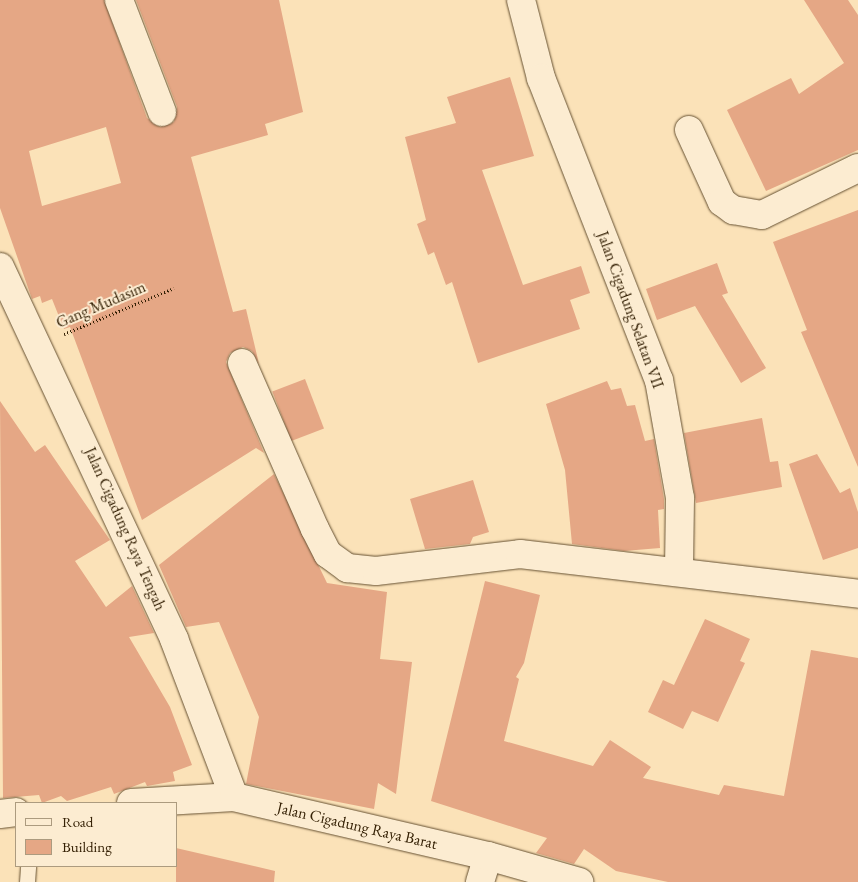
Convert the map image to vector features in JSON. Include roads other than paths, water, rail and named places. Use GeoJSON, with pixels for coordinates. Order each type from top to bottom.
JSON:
{"type":"FeatureCollection","features":[{"type":"Feature","properties":{"kind":"street"},"geometry":{"type":"LineString","coordinates":[[119,0],[162,112]]}},
{"type":"Feature","properties":{"kind":"street","name":"Jalan Cigadung Selatan VII"},"geometry":{"type":"LineString","coordinates":[[521,0],[541,78],[659,380],[680,498],[679,571]]}},
{"type":"Feature","properties":{"kind":"street"},"geometry":{"type":"LineString","coordinates":[[689,130],[722,202],[733,210],[762,215],[858,168]]}},
{"type":"Feature","properties":{"kind":"street","name":"Jalan Cigadung Raya Tengah"},"geometry":{"type":"LineString","coordinates":[[0,267],[174,639],[234,797]]}},
{"type":"Feature","properties":{"kind":"street"},"geometry":{"type":"LineString","coordinates":[[242,363],[324,546],[347,568],[376,571],[520,554],[679,571],[858,594]]}},
{"type":"Feature","properties":{"kind":"street","name":"Jalan Cigadung Raya Barat"},"geometry":{"type":"LineString","coordinates":[[148,802],[234,797],[488,856],[579,882]]}},
{"type":"Feature","properties":{"kind":"street"},"geometry":{"type":"LineString","coordinates":[[0,814],[15,812]]}},
{"type":"Feature","properties":{"kind":"street"},"geometry":{"type":"LineString","coordinates":[[480,882],[488,856]]}},
{"type":"Feature","properties":{"kind":"lane"},"geometry":{"type":"LineString","coordinates":[[27,882],[28,867]]}}]}
